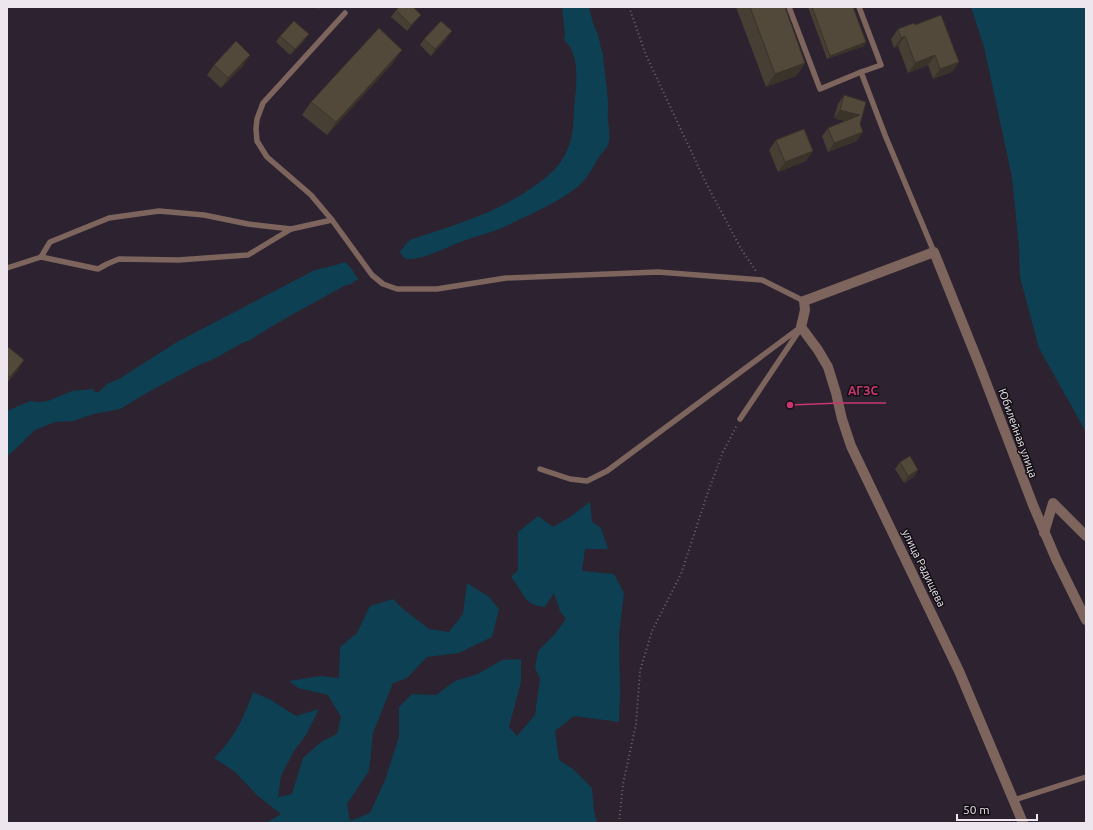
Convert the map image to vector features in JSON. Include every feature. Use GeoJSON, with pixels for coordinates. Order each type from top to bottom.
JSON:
{"type":"FeatureCollection","features":[{"type":"Feature","properties":{"kind":"street"},"geometry":{"type":"LineString","coordinates":[[801,327],[805,310],[804,301],[934,252]]}},
{"type":"Feature","properties":{"kind":"street","name":"Юбилейная улица"},"geometry":{"type":"LineString","coordinates":[[934,252],[1044,533],[1086,620]]}},
{"type":"Feature","properties":{"kind":"street","name":"улица Радищева"},"geometry":{"type":"LineString","coordinates":[[801,327],[818,350],[828,367],[836,392],[843,425],[851,446],[959,671],[1023,823]]}},
{"type":"Feature","properties":{"kind":"street"},"geometry":{"type":"LineString","coordinates":[[1044,533],[1053,504],[1086,536]]}},
{"type":"Feature","properties":{"kind":"lane"},"geometry":{"type":"LineString","coordinates":[[789,7],[820,88],[880,65],[859,7]]}},
{"type":"Feature","properties":{"kind":"lane"},"geometry":{"type":"LineString","coordinates":[[345,13],[264,103],[257,119],[257,141],[267,157],[311,195],[332,220],[372,275],[383,284],[397,289],[438,289],[506,278],[658,272],[762,280],[804,301]]}},
{"type":"Feature","properties":{"kind":"lane"},"geometry":{"type":"LineString","coordinates":[[861,72],[885,135],[934,252]]}},
{"type":"Feature","properties":{"kind":"lane"},"geometry":{"type":"LineString","coordinates":[[41,257],[50,242],[109,218],[159,211],[204,215],[248,224],[291,229]]}},
{"type":"Feature","properties":{"kind":"lane"},"geometry":{"type":"LineString","coordinates":[[7,268],[41,257],[98,269],[119,259],[178,260],[248,255],[291,229],[332,220]]}},
{"type":"Feature","properties":{"kind":"lane"},"geometry":{"type":"LineString","coordinates":[[740,419],[801,327]]}},
{"type":"Feature","properties":{"kind":"lane"},"geometry":{"type":"LineString","coordinates":[[540,469],[570,479],[587,481],[607,471],[801,327]]}},
{"type":"Feature","properties":{"kind":"lane"},"geometry":{"type":"LineString","coordinates":[[1014,800],[1086,777]]}},
{"type":"Feature","properties":{"kind":"path"},"geometry":{"type":"LineString","coordinates":[[629,7],[646,55],[705,181],[741,249],[762,280]]}},
{"type":"Feature","properties":{"kind":"path"},"geometry":{"type":"LineString","coordinates":[[619,823],[623,784],[636,724],[640,671],[642,664],[652,631],[681,574],[723,452],[740,419]]}},
{"type":"Feature","properties":{"kind":"water"},"geometry":{"type":"Polygon","coordinates":[[[562,7],[589,7],[598,35],[603,54],[608,104],[609,137],[607,147],[580,184],[568,194],[550,205],[499,229],[463,241],[429,255],[415,259],[404,258],[400,252],[410,240],[472,219],[516,198],[542,181],[552,172],[565,155],[572,136],[576,67],[575,59],[569,45],[564,40],[565,34],[562,7]]]}},
{"type":"Feature","properties":{"kind":"water"},"geometry":{"type":"Polygon","coordinates":[[[971,7],[1086,7],[1086,432],[1039,348],[1020,277],[1019,247],[1012,177],[984,47],[971,7]]]}},
{"type":"Feature","properties":{"kind":"water"},"geometry":{"type":"Polygon","coordinates":[[[345,262],[358,279],[351,284],[344,286],[250,340],[150,391],[120,409],[94,414],[73,421],[55,422],[35,430],[7,457],[7,411],[30,401],[48,401],[72,391],[93,389],[95,392],[99,392],[107,384],[119,379],[177,342],[313,271],[345,262]]]}},
{"type":"Feature","properties":{"kind":"water"},"geometry":{"type":"Polygon","coordinates":[[[590,502],[592,522],[601,528],[608,549],[585,549],[582,571],[614,574],[624,593],[619,634],[619,722],[574,716],[555,731],[559,760],[573,769],[592,788],[594,811],[597,823],[266,823],[281,814],[258,796],[234,771],[214,758],[238,728],[253,692],[271,700],[296,716],[319,709],[306,735],[294,751],[281,776],[278,797],[292,794],[303,758],[321,742],[337,734],[341,717],[328,695],[298,688],[289,681],[320,676],[339,678],[340,647],[357,633],[370,606],[393,599],[403,609],[429,629],[449,632],[463,614],[467,583],[489,597],[499,609],[492,637],[459,653],[427,657],[407,678],[393,683],[373,733],[369,771],[347,804],[350,821],[370,813],[385,780],[399,737],[399,707],[412,694],[436,695],[455,681],[478,674],[502,660],[521,659],[521,682],[509,727],[517,736],[535,715],[540,678],[535,668],[538,651],[554,635],[566,619],[560,611],[554,593],[545,607],[532,604],[528,601],[511,577],[518,570],[518,532],[538,516],[553,527],[570,517],[590,502]]]}},
{"type":"Feature","properties":{"kind":"building"},"geometry":{"type":"Polygon","coordinates":[[[399,7],[413,7],[421,15],[411,25],[396,10],[399,7]]]}},
{"type":"Feature","properties":{"kind":"building"},"geometry":{"type":"Polygon","coordinates":[[[750,7],[785,7],[805,63],[775,74],[750,7]]]}},
{"type":"Feature","properties":{"kind":"building"},"geometry":{"type":"Polygon","coordinates":[[[812,7],[853,7],[866,42],[830,56],[812,7]]]}},
{"type":"Feature","properties":{"kind":"building"},"geometry":{"type":"Polygon","coordinates":[[[941,15],[959,62],[940,69],[935,55],[915,63],[905,36],[901,38],[898,29],[914,23],[915,25],[941,15]]]}},
{"type":"Feature","properties":{"kind":"building"},"geometry":{"type":"Polygon","coordinates":[[[294,21],[309,34],[295,49],[280,36],[294,21]]]}},
{"type":"Feature","properties":{"kind":"building"},"geometry":{"type":"Polygon","coordinates":[[[441,21],[452,31],[435,49],[424,39],[441,21]]]}},
{"type":"Feature","properties":{"kind":"building"},"geometry":{"type":"Polygon","coordinates":[[[379,28],[402,50],[336,122],[311,102],[379,28]]]}},
{"type":"Feature","properties":{"kind":"building"},"geometry":{"type":"Polygon","coordinates":[[[236,41],[250,55],[228,78],[214,65],[236,41]]]}},
{"type":"Feature","properties":{"kind":"building"},"geometry":{"type":"Polygon","coordinates":[[[844,95],[866,102],[860,124],[863,132],[834,143],[828,128],[860,115],[840,110],[844,95]]]}},
{"type":"Feature","properties":{"kind":"building"},"geometry":{"type":"Polygon","coordinates":[[[804,129],[813,151],[785,162],[776,140],[804,129]]]}},
{"type":"Feature","properties":{"kind":"building"},"geometry":{"type":"Polygon","coordinates":[[[7,346],[24,360],[10,377],[7,375],[7,346]]]}},
{"type":"Feature","properties":{"kind":"building"},"geometry":{"type":"Polygon","coordinates":[[[910,456],[918,470],[908,476],[900,462],[910,456]]]}},
{"type":"Feature","properties":{"kind":"place","name":"АГЗС"},"geometry":{"type":"Point","coordinates":[790,405]}}]}
